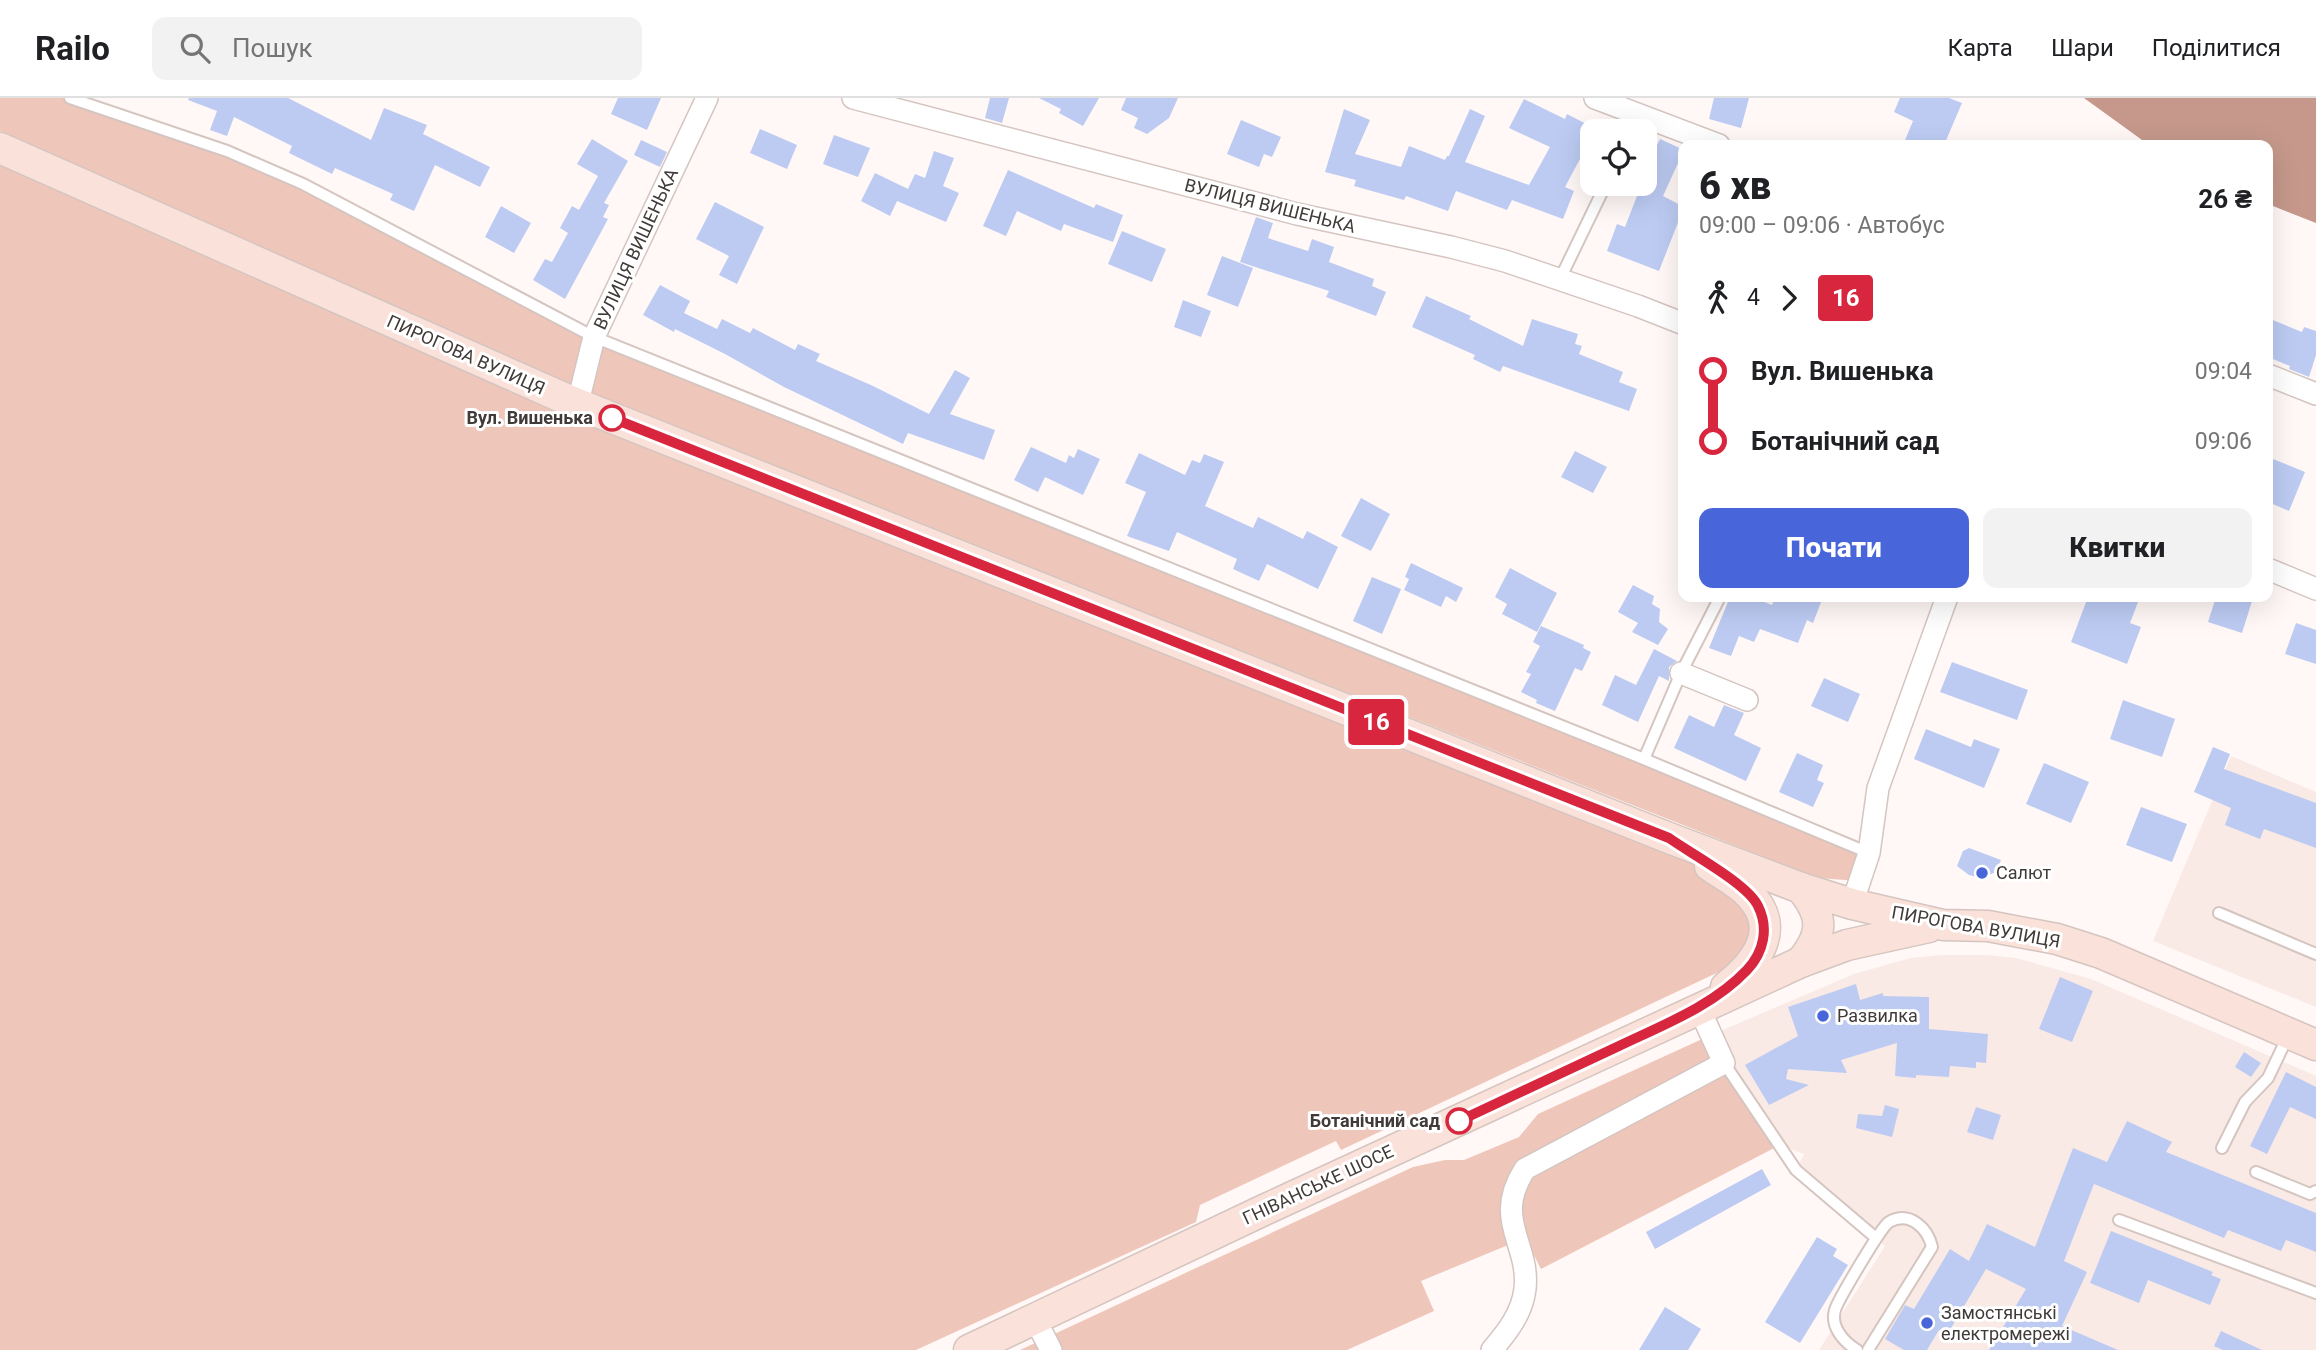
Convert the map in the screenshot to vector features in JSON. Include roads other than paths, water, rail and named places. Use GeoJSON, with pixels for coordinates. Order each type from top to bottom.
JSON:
{"type":"FeatureCollection","features":[{"type":"Feature","properties":{"kind":"main road","name":"ПИРОГОВА ВУЛИЦЯ"},"geometry":{"type":"LineString","coordinates":[[0,148],[575,403],[1669,838],[1801,888],[1852,904],[1943,925],[1989,926],[2057,939],[2101,953],[2303,1039]]}},
{"type":"Feature","properties":{"kind":"main road"},"geometry":{"type":"LineString","coordinates":[[1669,838],[1748,892],[1757,903],[1763,919],[1762,948],[1755,960],[1746,971],[1699,1008]]}},
{"type":"Feature","properties":{"kind":"main road"},"geometry":{"type":"LineString","coordinates":[[1801,888],[1815,905],[1819,921],[1818,936],[1801,962]]}},
{"type":"Feature","properties":{"kind":"main road","name":"ГНІВАНСЬКЕ ШОСЕ"},"geometry":{"type":"LineString","coordinates":[[969,1350],[1252,1215],[1801,962],[1896,933],[1943,925]]}},
{"type":"Feature","properties":{"kind":"street","name":"ВУЛИЦЯ ВИШЕНЬКА"},"geometry":{"type":"LineString","coordinates":[[575,403],[581,390],[594,337],[707,98]]}},
{"type":"Feature","properties":{"kind":"street","name":"ВУЛИЦЯ ВИШЕНЬКА"},"geometry":{"type":"LineString","coordinates":[[853,98],[1297,214],[1451,247],[1560,279],[1678,322]]}},
{"type":"Feature","properties":{"kind":"street"},"geometry":{"type":"LineString","coordinates":[[1595,98],[1629,119]]}},
{"type":"Feature","properties":{"kind":"street"},"geometry":{"type":"LineString","coordinates":[[1657,129],[1700,140]]}},
{"type":"Feature","properties":{"kind":"street"},"geometry":{"type":"LineString","coordinates":[[2273,377],[2316,394]]}},
{"type":"Feature","properties":{"kind":"street"},"geometry":{"type":"LineString","coordinates":[[2273,571],[2316,589]]}},
{"type":"Feature","properties":{"kind":"street"},"geometry":{"type":"LineString","coordinates":[[1852,904],[1869,853],[1878,788],[1945,602]]}},
{"type":"Feature","properties":{"kind":"street"},"geometry":{"type":"LineString","coordinates":[[1681,673],[1747,700]]}},
{"type":"Feature","properties":{"kind":"street"},"geometry":{"type":"LineString","coordinates":[[1492,1350],[1518,1314],[1525,1287],[1525,1273],[1511,1213],[1517,1182],[1525,1169],[1724,1063],[1699,1008]]}},
{"type":"Feature","properties":{"kind":"street"},"geometry":{"type":"LineString","coordinates":[[1035,1319],[1051,1350]]}},
{"type":"Feature","properties":{"kind":"lane"},"geometry":{"type":"LineString","coordinates":[[70,98],[227,151],[284,176],[594,337],[1644,759],[1869,853]]}},
{"type":"Feature","properties":{"kind":"lane"},"geometry":{"type":"LineString","coordinates":[[1560,279],[1600,196]]}},
{"type":"Feature","properties":{"kind":"lane"},"geometry":{"type":"LineString","coordinates":[[1644,759],[1681,673],[1717,602]]}},
{"type":"Feature","properties":{"kind":"lane"},"geometry":{"type":"LineString","coordinates":[[2219,913],[2316,954]]}},
{"type":"Feature","properties":{"kind":"lane"},"geometry":{"type":"LineString","coordinates":[[2222,1148],[2245,1102],[2303,1039]]}},
{"type":"Feature","properties":{"kind":"lane"},"geometry":{"type":"LineString","coordinates":[[1724,1063],[1796,1170],[1876,1238]]}},
{"type":"Feature","properties":{"kind":"lane"},"geometry":{"type":"LineString","coordinates":[[2256,1172],[2310,1195],[2316,1191]]}},
{"type":"Feature","properties":{"kind":"lane"},"geometry":{"type":"LineString","coordinates":[[1857,1350],[1844,1342],[1836,1327],[1834,1312],[1876,1238],[1888,1223],[1905,1219],[1918,1223],[1929,1234],[1932,1247],[1868,1350]]}},
{"type":"Feature","properties":{"kind":"lane"},"geometry":{"type":"LineString","coordinates":[[2119,1220],[2316,1293]]}},
{"type":"Feature","properties":{"kind":"place","name":"Вул. Вишенька"},"geometry":{"type":"Point","coordinates":[612,418]}},
{"type":"Feature","properties":{"kind":"place","name":"Салют"},"geometry":{"type":"Point","coordinates":[1982,873]}},
{"type":"Feature","properties":{"kind":"place","name":"Развилка"},"geometry":{"type":"Point","coordinates":[1823,1016]}},
{"type":"Feature","properties":{"kind":"place","name":"Ботанічний сад"},"geometry":{"type":"Point","coordinates":[1459,1121]}},
{"type":"Feature","properties":{"kind":"place","name":"Замостянські електромережі"},"geometry":{"type":"Point","coordinates":[1927,1323]}}]}
